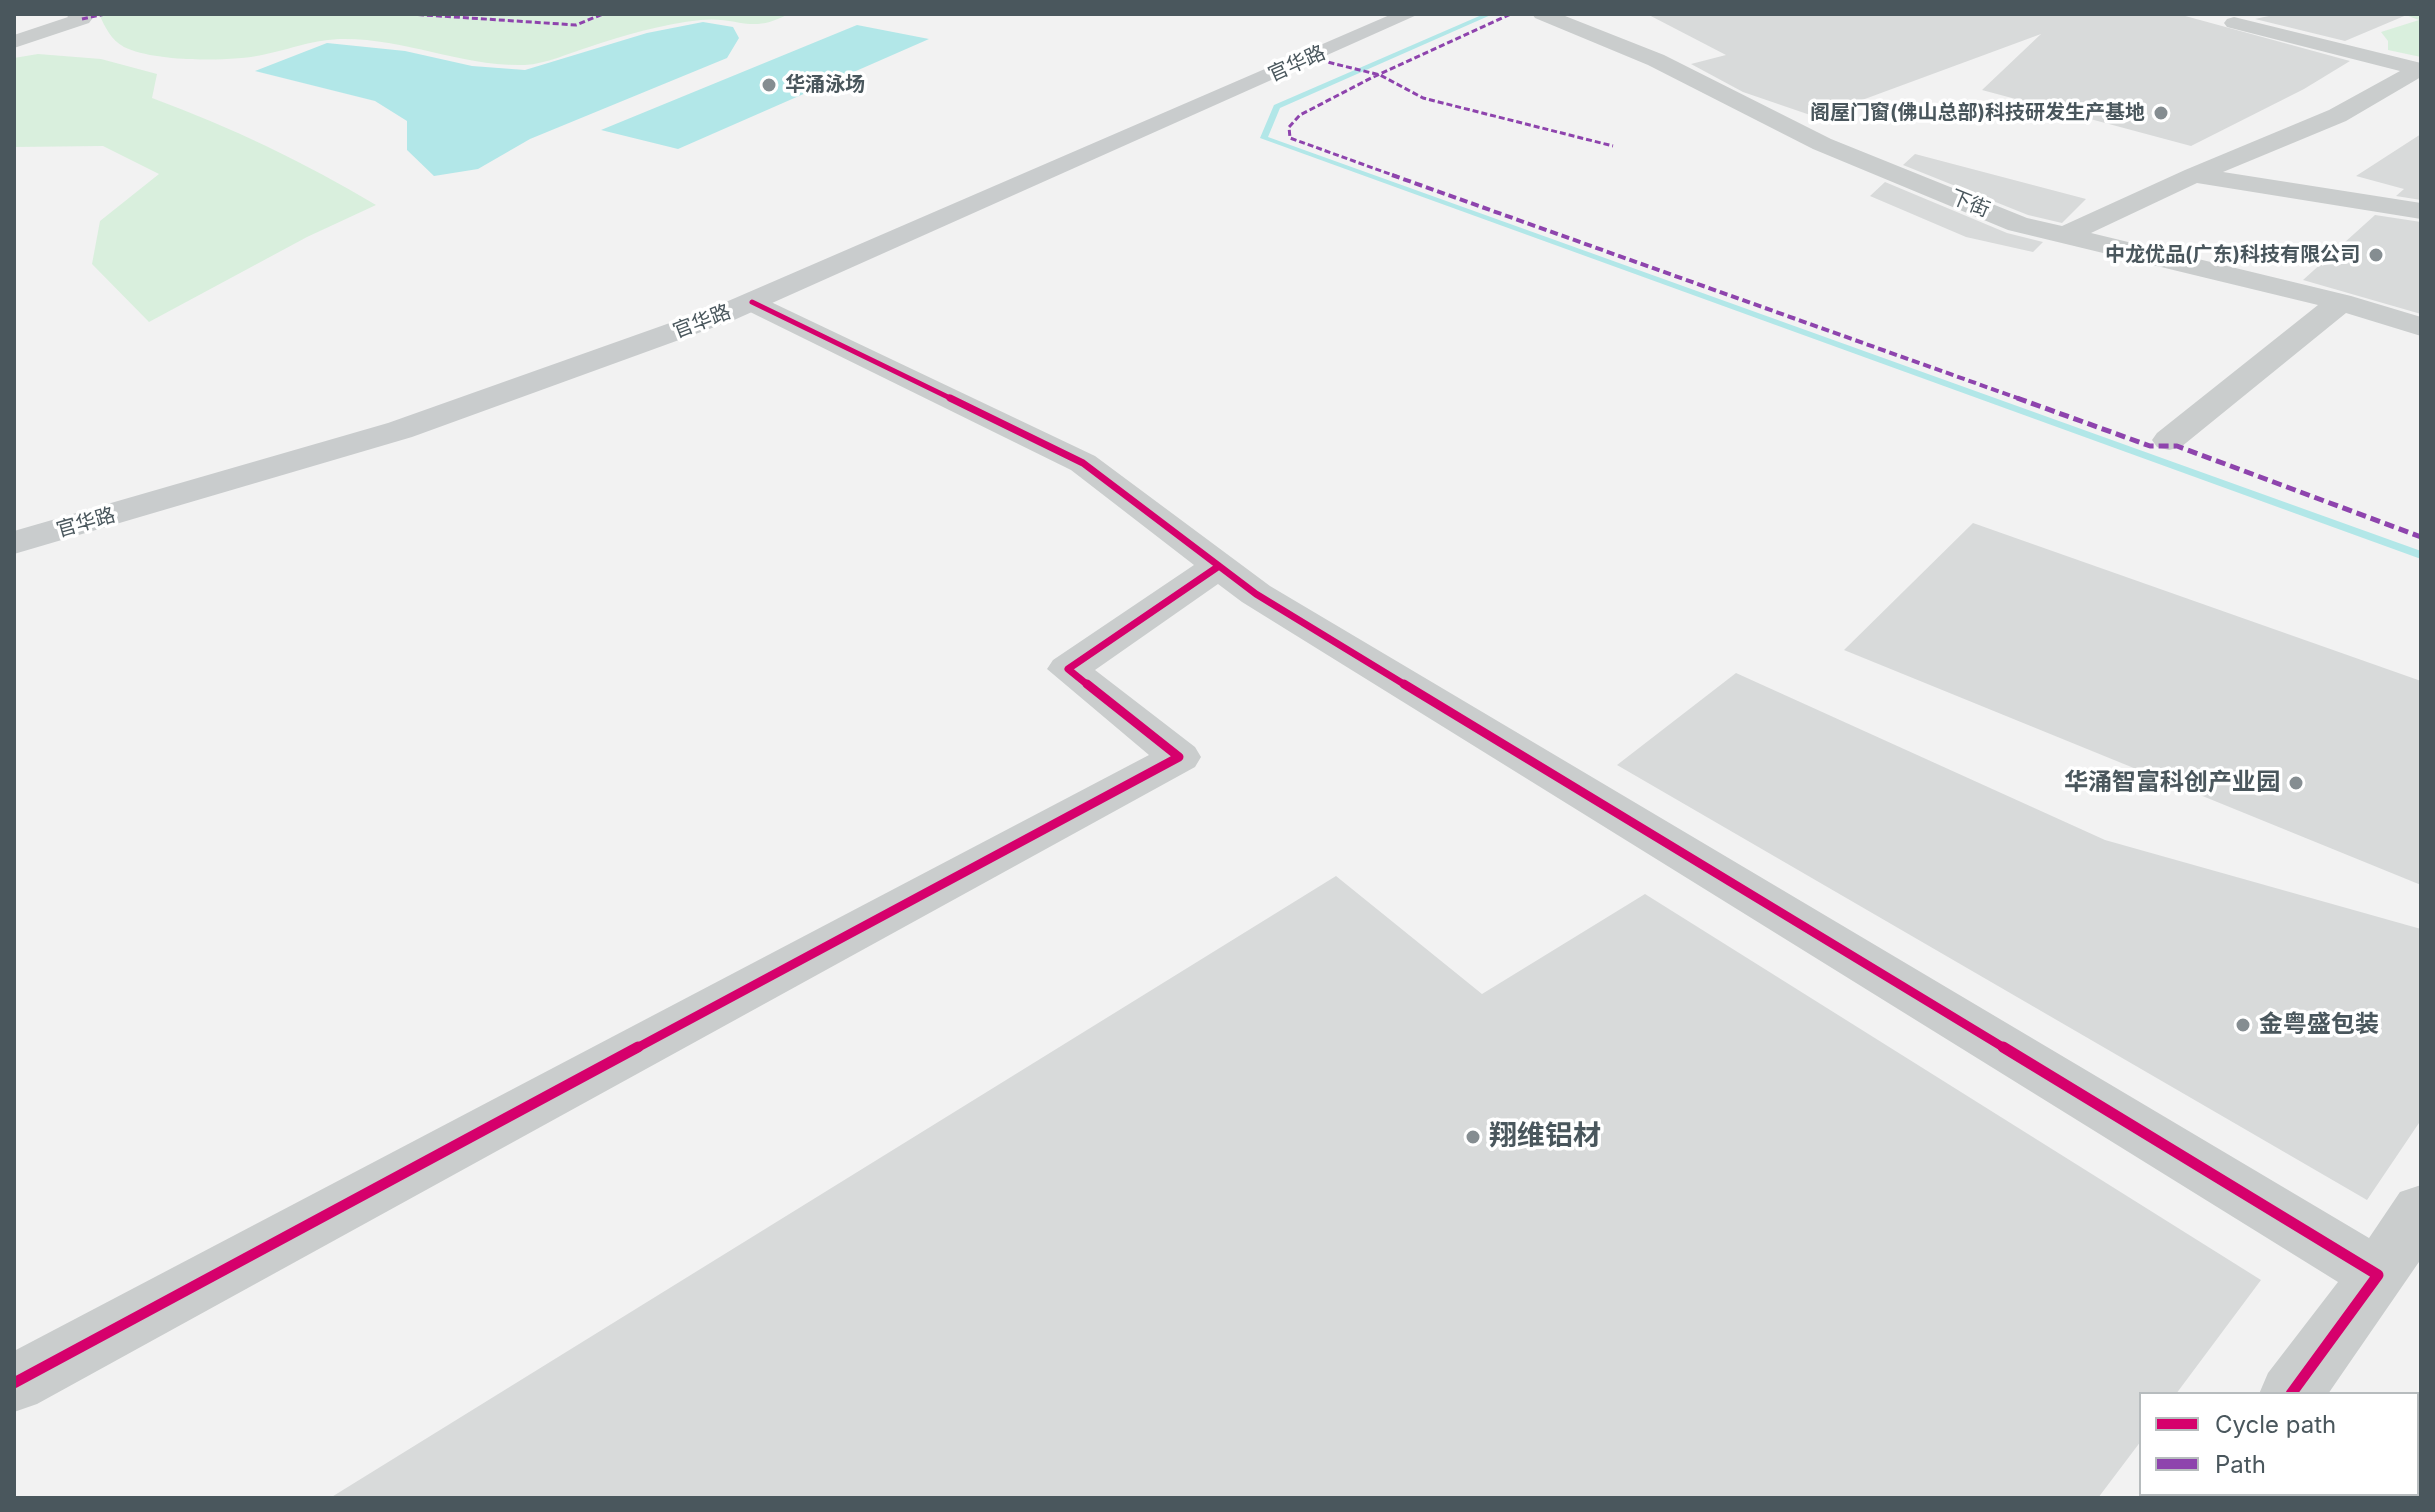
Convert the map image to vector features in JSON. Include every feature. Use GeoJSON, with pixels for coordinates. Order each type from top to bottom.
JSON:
{"type":"FeatureCollection","features":[{"type":"Feature","properties":{"kind":"main road","name":"官华路"},"geometry":{"type":"LineString","coordinates":[[14,515],[390,406],[697,300],[814,254],[1367,14]]}},
{"type":"Feature","properties":{"kind":"main road","name":"官华路"},"geometry":{"type":"LineString","coordinates":[[14,543],[400,430],[752,302],[1409,14]]}},
{"type":"Feature","properties":{"kind":"street"},"geometry":{"type":"LineString","coordinates":[[14,42],[82,19],[76,14]]}},
{"type":"Feature","properties":{"kind":"street","name":"下街"},"geometry":{"type":"LineString","coordinates":[[1542,14],[1656,60],[1822,144],[2018,224],[2341,302],[2421,327]]}},
{"type":"Feature","properties":{"kind":"street"},"geometry":{"type":"LineString","coordinates":[[2066,235],[2194,175],[2383,94],[2418,69],[2234,23]]}},
{"type":"Feature","properties":{"kind":"street"},"geometry":{"type":"LineString","coordinates":[[2194,175],[2348,202],[2421,211]]}},
{"type":"Feature","properties":{"kind":"street"},"geometry":{"type":"LineString","coordinates":[[752,302],[1083,463],[1256,594],[2378,1275]]}},
{"type":"Feature","properties":{"kind":"street"},"geometry":{"type":"LineString","coordinates":[[2169,440],[2341,302]]}},
{"type":"Feature","properties":{"kind":"street"},"geometry":{"type":"LineString","coordinates":[[14,1383],[1179,757],[1068,669],[1219,566]]}},
{"type":"Feature","properties":{"kind":"street"},"geometry":{"type":"LineString","coordinates":[[2292,1392],[2378,1275],[2421,1209]]}},
{"type":"Feature","properties":{"kind":"green space"},"geometry":{"type":"Polygon","coordinates":[[[99,14],[788,14],[754,24],[714,19],[672,24],[525,65],[480,62],[390,43],[345,39],[313,42],[248,57],[212,60],[154,56],[119,44],[99,14]]]}},
{"type":"Feature","properties":{"kind":"green space"},"geometry":{"type":"Polygon","coordinates":[[[2403,14],[2421,14],[2421,57],[2388,50],[2388,41],[2381,32],[2419,20],[2403,14]]]}},
{"type":"Feature","properties":{"kind":"green space"},"geometry":{"type":"Polygon","coordinates":[[[38,54],[101,59],[157,74],[152,98],[267,146],[376,205],[307,237],[149,322],[92,264],[100,221],[159,174],[103,146],[14,147],[14,58],[38,54]]]}},
{"type":"Feature","properties":{"kind":"water"},"geometry":{"type":"Polygon","coordinates":[[[703,22],[733,27],[739,38],[727,58],[530,139],[478,169],[434,176],[407,150],[407,121],[375,101],[255,71],[327,43],[405,51],[472,66],[525,70],[647,33],[703,22]]]}},
{"type":"Feature","properties":{"kind":"water","name":"华涌泳场"},"geometry":{"type":"Polygon","coordinates":[[[857,25],[929,39],[678,149],[601,130],[857,25]]]}},
{"type":"Feature","properties":{"kind":"building"},"geometry":{"type":"Polygon","coordinates":[[[1647,14],[2178,14],[2350,61],[2304,89],[2191,146],[1982,90],[2041,34],[1816,117],[1743,92],[1691,64],[1726,55],[1647,14]]]}},
{"type":"Feature","properties":{"kind":"building"},"geometry":{"type":"Polygon","coordinates":[[[2278,14],[2409,14],[2345,41],[2255,19],[2278,14]]]}},
{"type":"Feature","properties":{"kind":"building"},"geometry":{"type":"Polygon","coordinates":[[[2421,134],[2421,200],[2396,196],[2404,189],[2356,176],[2421,134]]]}},
{"type":"Feature","properties":{"kind":"building"},"geometry":{"type":"Polygon","coordinates":[[[1915,154],[2086,199],[2062,223],[2028,215],[1903,165],[1915,154]]]}},
{"type":"Feature","properties":{"kind":"building"},"geometry":{"type":"Polygon","coordinates":[[[1885,182],[2007,233],[2043,242],[2033,252],[1966,237],[1870,196],[1885,182]]]}},
{"type":"Feature","properties":{"kind":"building","name":"中龙优品(广东)科技有限公司"},"geometry":{"type":"Polygon","coordinates":[[[2375,215],[2421,222],[2421,314],[2303,280],[2375,215]]]}},
{"type":"Feature","properties":{"kind":"building","name":"华涌智富科创产业园"},"geometry":{"type":"Polygon","coordinates":[[[1973,523],[2421,681],[2421,885],[1844,650],[1973,523]]]}},
{"type":"Feature","properties":{"kind":"building","name":"金粤盛包装"},"geometry":{"type":"Polygon","coordinates":[[[1736,673],[2105,840],[2421,929],[2421,1120],[2367,1200],[1617,765],[1736,673]]]}},
{"type":"Feature","properties":{"kind":"building","name":"翔维铝材"},"geometry":{"type":"Polygon","coordinates":[[[1336,876],[1482,994],[1645,894],[2261,1280],[2177,1392],[2139,1392],[2139,1444],[2098,1498],[330,1498],[1336,876]]]}},
{"type":"Feature","properties":{"kind":"waterway"},"geometry":{"type":"LineString","coordinates":[[1490,14],[1277,107],[1264,138],[2421,555]]}},
{"type":"Feature","properties":{"kind":"marked path"},"geometry":{"type":"LineString","coordinates":[[82,19],[105,14]]}},
{"type":"Feature","properties":{"kind":"marked path"},"geometry":{"type":"LineString","coordinates":[[409,14],[576,25],[603,14]]}},
{"type":"Feature","properties":{"kind":"marked path"},"geometry":{"type":"LineString","coordinates":[[1511,14],[1373,77],[1300,115],[1289,127],[1290,138],[2150,446],[2177,446],[2421,537]]}},
{"type":"Feature","properties":{"kind":"marked path"},"geometry":{"type":"LineString","coordinates":[[1311,58],[1380,75],[1423,98],[1613,146]]}},
{"type":"Feature","properties":{"kind":"cycle path"},"geometry":{"type":"LineString","coordinates":[[752,302],[1083,463],[1256,594],[2378,1275],[2292,1392]]}},
{"type":"Feature","properties":{"kind":"cycle path"},"geometry":{"type":"LineString","coordinates":[[14,1383],[1179,757],[1068,669],[1219,566]]}},
{"type":"Feature","properties":{"kind":"place","name":"华涌泳场"},"geometry":{"type":"Point","coordinates":[769,85]}},
{"type":"Feature","properties":{"kind":"place","name":"阁屋门窗(佛山总部)科技研发生产基地"},"geometry":{"type":"Point","coordinates":[2161,113]}},
{"type":"Feature","properties":{"kind":"place","name":"中龙优品(广东)科技有限公司"},"geometry":{"type":"Point","coordinates":[2376,255]}},
{"type":"Feature","properties":{"kind":"place","name":"华涌智富科创产业园"},"geometry":{"type":"Point","coordinates":[2296,783]}},
{"type":"Feature","properties":{"kind":"place","name":"金粤盛包装"},"geometry":{"type":"Point","coordinates":[2243,1025]}},
{"type":"Feature","properties":{"kind":"place","name":"翔维铝材"},"geometry":{"type":"Point","coordinates":[1473,1137]}}]}
